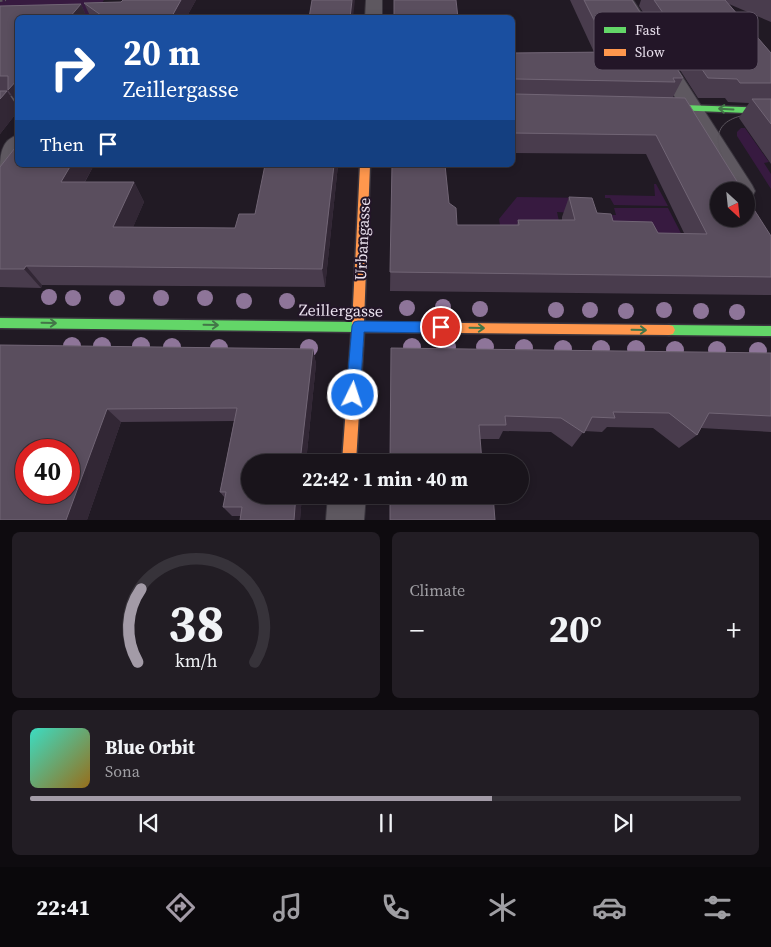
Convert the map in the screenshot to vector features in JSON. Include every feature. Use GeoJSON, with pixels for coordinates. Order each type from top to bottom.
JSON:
{"type":"FeatureCollection","features":[{"type":"Feature","properties":{"kind":"street"},"geometry":{"type":"LineString","coordinates":[[372,15],[374,0]]}},
{"type":"Feature","properties":{"kind":"street"},"geometry":{"type":"LineString","coordinates":[[625,0],[632,12]]}},
{"type":"Feature","properties":{"kind":"street"},"geometry":{"type":"LineString","coordinates":[[667,70],[736,182]]}},
{"type":"Feature","properties":{"kind":"street"},"geometry":{"type":"LineString","coordinates":[[0,102],[15,102]]}},
{"type":"Feature","properties":{"kind":"street"},"geometry":{"type":"LineString","coordinates":[[644,107],[771,111]]}},
{"type":"Feature","properties":{"kind":"street"},"geometry":{"type":"LineString","coordinates":[[0,166],[15,146]]}},
{"type":"Feature","properties":{"kind":"street","name":"Urbangasse"},"geometry":{"type":"LineString","coordinates":[[350,454],[358,326],[365,167]]}},
{"type":"Feature","properties":{"kind":"street","name":"Zeillergasse"},"geometry":{"type":"LineString","coordinates":[[0,323],[771,331]]}},
{"type":"Feature","properties":{"kind":"street"},"geometry":{"type":"LineString","coordinates":[[346,520],[347,504]]}},
{"type":"Feature","properties":{"kind":"path"},"geometry":{"type":"LineString","coordinates":[[0,1],[6,0]]}},
{"type":"Feature","properties":{"kind":"shaded area"},"geometry":{"type":"Polygon","coordinates":[[[0,0],[104,0],[93,15],[15,15],[15,19],[0,19],[0,0]]]}},
{"type":"Feature","properties":{"kind":"shaded area"},"geometry":{"type":"Polygon","coordinates":[[[741,128],[745,128],[769,162],[764,163],[771,174],[771,189],[737,136],[737,132],[741,128]]]}},
{"type":"Feature","properties":{"kind":"shaded area"},"geometry":{"type":"Polygon","coordinates":[[[654,184],[656,184],[668,206],[614,205],[610,198],[605,198],[605,195],[655,196],[654,184]]]}},
{"type":"Feature","properties":{"kind":"shaded area"},"geometry":{"type":"Polygon","coordinates":[[[517,197],[592,198],[593,200],[575,213],[557,212],[562,235],[503,244],[499,219],[517,197]]]}},
{"type":"Feature","properties":{"kind":"shaded area"},"geometry":{"type":"Polygon","coordinates":[[[614,208],[668,208],[686,243],[587,215],[616,215],[614,208]]]}},
{"type":"Feature","properties":{"kind":"building"},"geometry":{"type":"Polygon","coordinates":[[[123,0],[181,0],[173,15],[101,15],[84,3],[121,2],[123,0]]]}},
{"type":"Feature","properties":{"kind":"building"},"geometry":{"type":"Polygon","coordinates":[[[312,0],[352,0],[350,15],[310,15],[312,0]]]}},
{"type":"Feature","properties":{"kind":"building"},"geometry":{"type":"Polygon","coordinates":[[[394,0],[456,0],[458,15],[394,15],[394,0]]]}},
{"type":"Feature","properties":{"kind":"building"},"geometry":{"type":"Polygon","coordinates":[[[584,0],[632,0],[640,12],[594,12],[594,20],[584,0]]]}},
{"type":"Feature","properties":{"kind":"building"},"geometry":{"type":"Polygon","coordinates":[[[654,0],[725,0],[735,12],[662,12],[654,0]]]}},
{"type":"Feature","properties":{"kind":"building"},"geometry":{"type":"Polygon","coordinates":[[[81,4],[72,15],[15,15],[15,82],[8,90],[8,76],[0,76],[0,6],[81,4]]]}},
{"type":"Feature","properties":{"kind":"building"},"geometry":{"type":"Polygon","coordinates":[[[758,38],[771,53],[771,83],[740,83],[737,79],[708,78],[702,70],[758,70],[758,38]]]}},
{"type":"Feature","properties":{"kind":"building"},"geometry":{"type":"Polygon","coordinates":[[[594,52],[594,70],[678,70],[683,78],[673,78],[675,82],[515,80],[515,53],[594,52]]]}},
{"type":"Feature","properties":{"kind":"building"},"geometry":{"type":"Polygon","coordinates":[[[0,91],[7,91],[0,99],[0,91]]]}},
{"type":"Feature","properties":{"kind":"building"},"geometry":{"type":"Polygon","coordinates":[[[515,94],[685,98],[737,182],[710,182],[710,228],[755,228],[755,211],[771,236],[771,277],[390,272],[392,167],[445,167],[449,203],[456,208],[457,225],[519,225],[518,220],[575,220],[569,197],[592,198],[597,213],[611,214],[613,221],[652,222],[658,233],[707,234],[656,135],[515,133],[515,94]]]}},
{"type":"Feature","properties":{"kind":"building"},"geometry":{"type":"Polygon","coordinates":[[[752,99],[771,99],[771,124],[752,99]]]}},
{"type":"Feature","properties":{"kind":"building"},"geometry":{"type":"Polygon","coordinates":[[[15,148],[15,167],[70,167],[61,182],[134,182],[113,227],[235,228],[239,214],[255,214],[265,167],[334,167],[322,269],[26,266],[24,269],[0,269],[0,167],[15,148]]]}},
{"type":"Feature","properties":{"kind":"building"},"geometry":{"type":"Polygon","coordinates":[[[0,345],[313,349],[301,454],[241,454],[241,504],[295,504],[294,520],[240,520],[242,507],[223,507],[226,492],[220,492],[237,408],[107,409],[80,482],[80,439],[15,439],[15,504],[72,504],[66,520],[0,520],[0,345]]]}},
{"type":"Feature","properties":{"kind":"building"},"geometry":{"type":"Polygon","coordinates":[[[391,348],[771,353],[771,416],[709,413],[697,435],[669,413],[613,412],[615,418],[592,417],[584,433],[561,418],[505,416],[506,425],[479,425],[481,454],[390,454],[391,348]]]}},
{"type":"Feature","properties":{"kind":"building"},"geometry":{"type":"Polygon","coordinates":[[[390,504],[494,504],[495,520],[390,520],[390,504]]]}},
{"type":"Feature","properties":{"kind":"tram line"},"geometry":{"type":"LineString","coordinates":[[725,163],[719,149],[718,137],[721,128],[735,118],[771,112]]}},
{"type":"Feature","properties":{"kind":"traffic: fast"},"geometry":{"type":"LineString","coordinates":[[653,107],[771,111]]}},
{"type":"Feature","properties":{"kind":"traffic: fast"},"geometry":{"type":"LineString","coordinates":[[0,323],[357,327]]}},
{"type":"Feature","properties":{"kind":"traffic: fast"},"geometry":{"type":"LineString","coordinates":[[669,330],[771,331]]}},
{"type":"Feature","properties":{"kind":"traffic: slow"},"geometry":{"type":"LineString","coordinates":[[350,454],[358,326],[365,167]]}},
{"type":"Feature","properties":{"kind":"traffic: slow"},"geometry":{"type":"LineString","coordinates":[[357,327],[669,330]]}},
{"type":"Feature","properties":{"kind":"route"},"geometry":{"type":"LineString","coordinates":[[353,395],[358,326],[441,327]]}}]}
